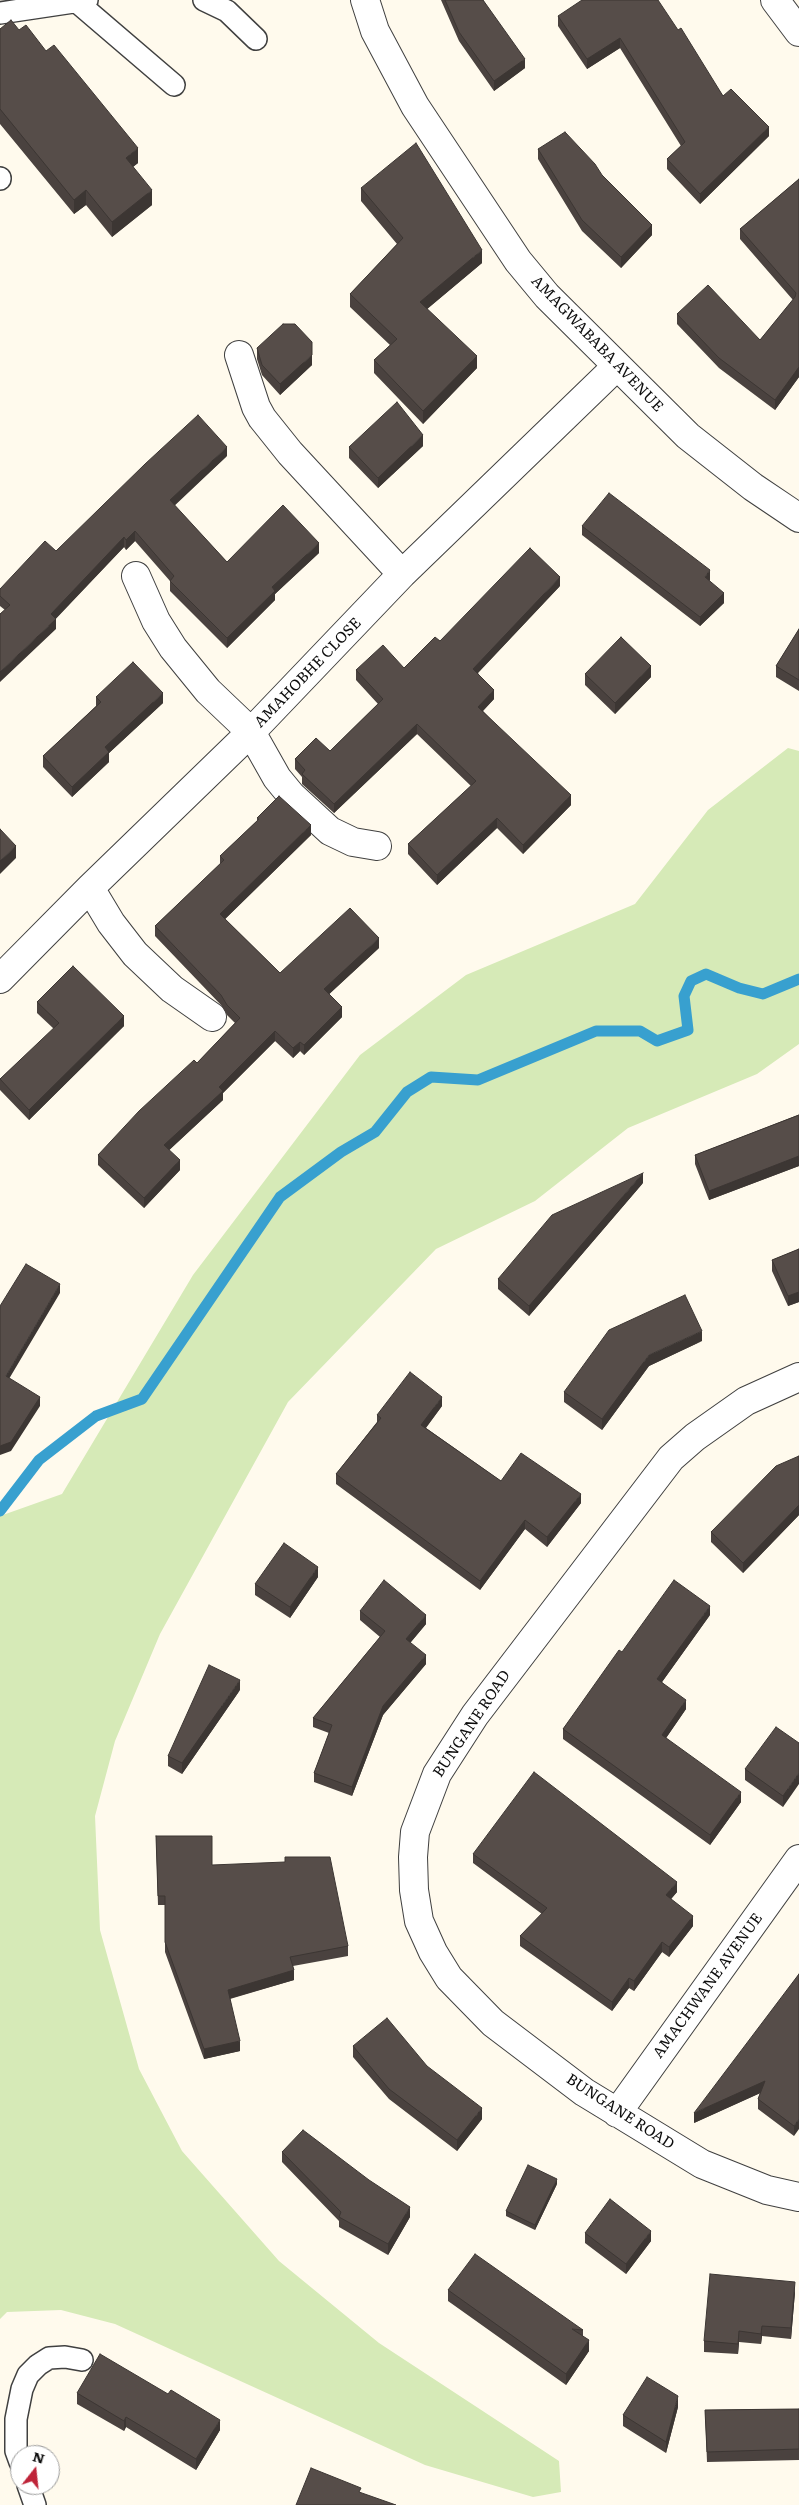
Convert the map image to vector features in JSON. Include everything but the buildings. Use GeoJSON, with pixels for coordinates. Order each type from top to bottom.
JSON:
{"type":"FeatureCollection","features":[{"type":"Feature","properties":{"kind":"street","name":"AMAGWABABA AVENUE"},"geometry":{"type":"LineString","coordinates":[[365,0],[375,31],[415,106],[518,261],[547,296],[616,367],[688,436],[752,487],[799,518]]}},
{"type":"Feature","properties":{"kind":"street"},"geometry":{"type":"LineString","coordinates":[[775,0],[799,32]]}},
{"type":"Feature","properties":{"kind":"street"},"geometry":{"type":"LineString","coordinates":[[239,355],[256,407],[262,418],[297,460],[402,574]]}},
{"type":"Feature","properties":{"kind":"street","name":"AMAHOBHE CLOSE"},"geometry":{"type":"LineString","coordinates":[[0,979],[90,888],[251,732],[402,574],[616,367]]}},
{"type":"Feature","properties":{"kind":"street"},"geometry":{"type":"LineString","coordinates":[[136,576],[156,621],[173,648],[208,691],[251,732],[277,778],[312,816],[330,831],[353,842],[377,846]]}},
{"type":"Feature","properties":{"kind":"street"},"geometry":{"type":"LineString","coordinates":[[90,888],[115,930],[134,954],[172,988],[212,1017]]}},
{"type":"Feature","properties":{"kind":"street","name":"BUNGANE ROAD"},"geometry":{"type":"LineString","coordinates":[[799,1377],[746,1401],[701,1432],[671,1458],[577,1578],[475,1715],[437,1774],[415,1832],[414,1882],[419,1922],[433,1952],[449,1978],[493,2023],[584,2092],[702,2164],[768,2190],[799,2197]]}},
{"type":"Feature","properties":{"kind":"street","name":"AMACHWANE AVENUE"},"geometry":{"type":"LineString","coordinates":[[617,2113],[799,1859]]}},
{"type":"Feature","properties":{"kind":"lane"},"geometry":{"type":"LineString","coordinates":[[204,0],[227,11],[256,39]]}},
{"type":"Feature","properties":{"kind":"lane"},"geometry":{"type":"LineString","coordinates":[[0,13],[82,1],[174,85]]}},
{"type":"Feature","properties":{"kind":"lane"},"geometry":{"type":"LineString","coordinates":[[16,2445],[16,2419],[22,2388],[28,2375],[49,2358],[65,2357],[82,2360]]}},
{"type":"Feature","properties":{"kind":"green space"},"geometry":{"type":"Polygon","coordinates":[[[788,748],[799,751],[799,1044],[757,1074],[628,1128],[535,1201],[436,1249],[288,1402],[160,1634],[115,1741],[95,1816],[100,1930],[139,2069],[182,2151],[279,2261],[379,2343],[559,2461],[561,2492],[533,2497],[425,2465],[115,2324],[61,2310],[7,2312],[0,2319],[0,1516],[62,1494],[193,1275],[360,1055],[466,975],[635,904],[708,810],[788,748]]]}},
{"type":"Feature","properties":{"kind":"waterway"},"geometry":{"type":"LineString","coordinates":[[0,1511],[39,1460],[96,1416],[142,1399],[280,1197],[341,1152],[375,1132],[407,1092],[431,1077],[478,1080],[596,1031],[640,1031],[657,1041],[688,1030],[684,996],[691,981],[706,974],[739,988],[763,994],[799,979]]}}]}
